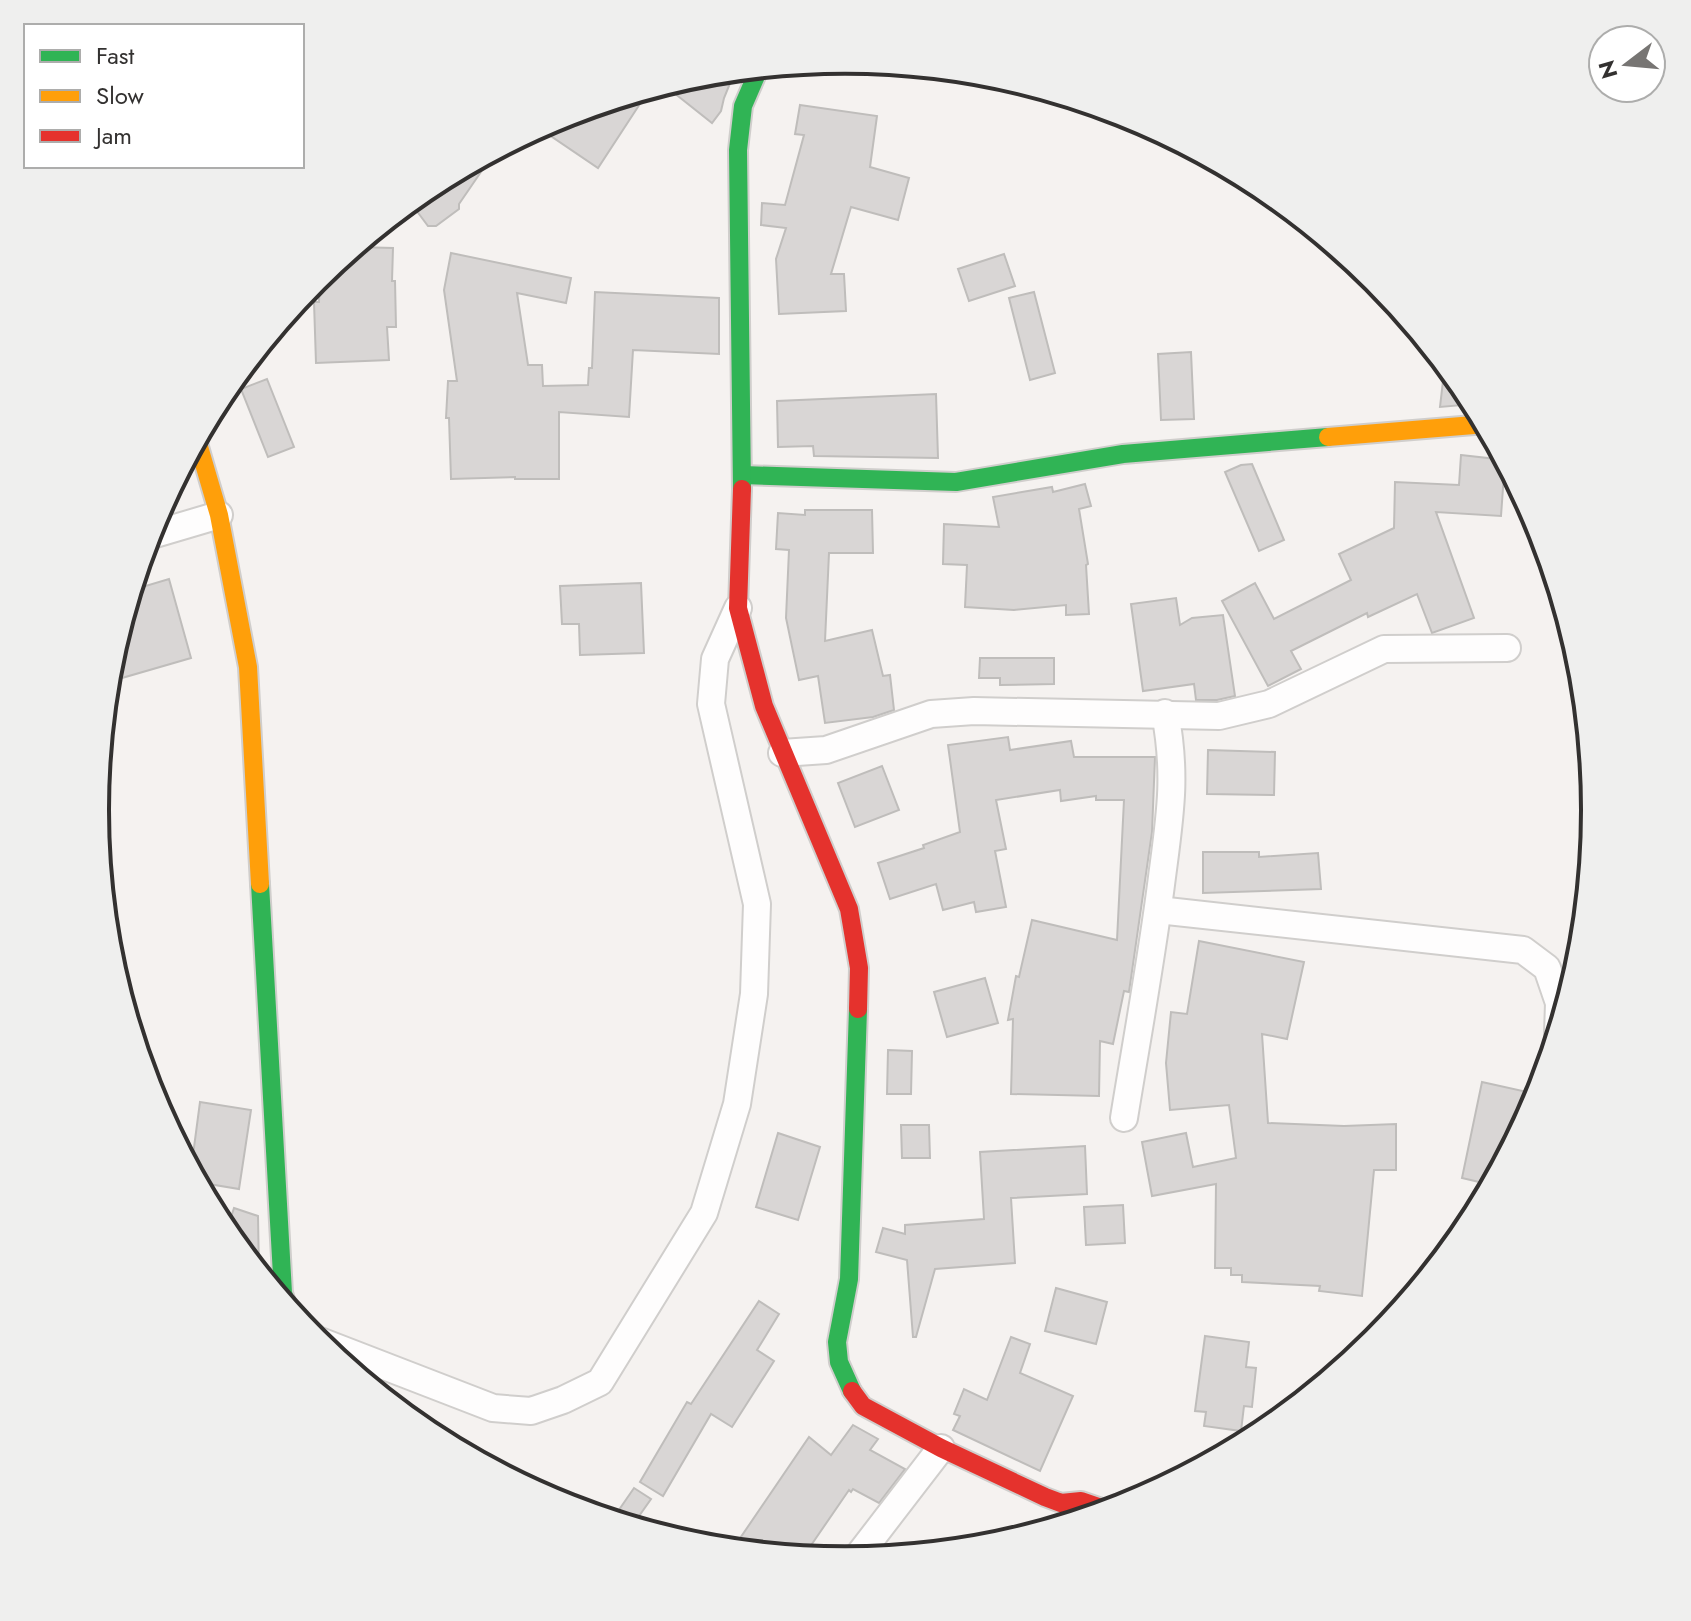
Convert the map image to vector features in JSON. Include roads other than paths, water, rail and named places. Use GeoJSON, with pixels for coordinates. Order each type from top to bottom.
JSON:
{"type":"FeatureCollection","features":[{"type":"Feature","properties":{"kind":"street"},"geometry":{"type":"LineString","coordinates":[[754,80],[743,106],[738,150],[743,475],[738,608],[764,706],[849,909],[859,968],[849,1279],[837,1342],[839,1362],[847,1385],[863,1406],[941,1448],[1045,1497],[1061,1503],[1081,1501],[1091,1505]]}},
{"type":"Feature","properties":{"kind":"street"},"geometry":{"type":"LineString","coordinates":[[743,475],[956,482],[1123,454],[1473,425]]}},
{"type":"Feature","properties":{"kind":"street"},"geometry":{"type":"LineString","coordinates":[[201,455],[219,515],[248,667],[284,1286]]}},
{"type":"Feature","properties":{"kind":"street"},"geometry":{"type":"LineString","coordinates":[[164,531],[219,515]]}},
{"type":"Feature","properties":{"kind":"street"},"geometry":{"type":"LineString","coordinates":[[347,1351],[493,1408],[531,1411],[563,1400],[600,1382],[704,1213],[737,1104],[754,994],[757,904],[711,704],[715,659],[738,608]]}},
{"type":"Feature","properties":{"kind":"street"},"geometry":{"type":"LineString","coordinates":[[782,753],[826,750],[931,714],[974,711],[1219,716],[1269,704],[1384,649],[1507,648]]}},
{"type":"Feature","properties":{"kind":"street"},"geometry":{"type":"LineString","coordinates":[[1124,1118],[1158,910],[1173,788],[1172,751],[1165,713]]}},
{"type":"Feature","properties":{"kind":"street"},"geometry":{"type":"LineString","coordinates":[[1158,910],[1523,950],[1547,968],[1558,999]]}},
{"type":"Feature","properties":{"kind":"street"},"geometry":{"type":"LineString","coordinates":[[866,1546],[941,1448]]}}]}
